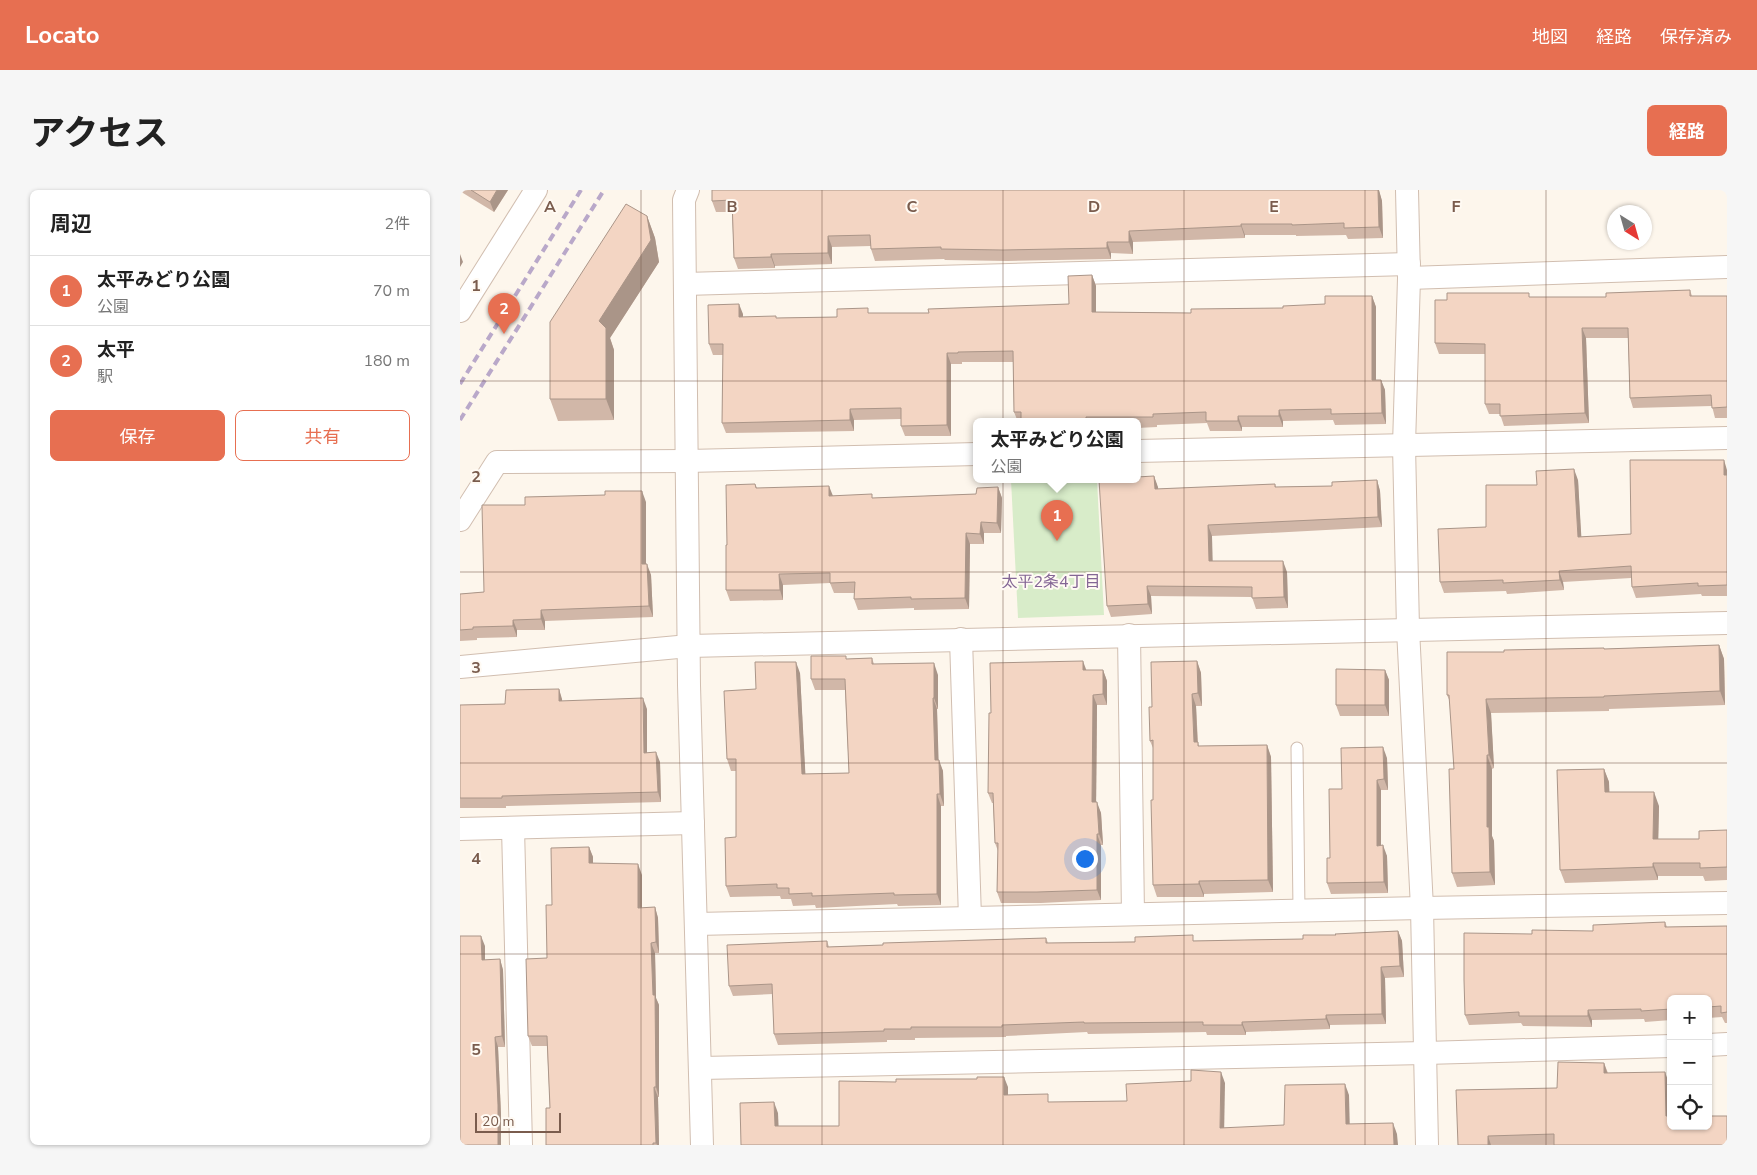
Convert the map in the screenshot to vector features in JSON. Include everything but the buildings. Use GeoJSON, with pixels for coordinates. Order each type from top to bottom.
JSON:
{"type":"FeatureCollection","features":[{"type":"Feature","properties":{"kind":"street"},"geometry":{"type":"LineString","coordinates":[[460,311],[536,190]]}},
{"type":"Feature","properties":{"kind":"street"},"geometry":{"type":"LineString","coordinates":[[688,190],[684,200],[689,646],[702,1145]]}},
{"type":"Feature","properties":{"kind":"street"},"geometry":{"type":"LineString","coordinates":[[1407,190],[1409,271],[1404,445],[1408,629],[1422,908],[1427,1145]]}},
{"type":"Feature","properties":{"kind":"street"},"geometry":{"type":"LineString","coordinates":[[685,284],[1727,267]]}},
{"type":"Feature","properties":{"kind":"street"},"geometry":{"type":"LineString","coordinates":[[1141,451],[1727,438]]}},
{"type":"Feature","properties":{"kind":"street"},"geometry":{"type":"LineString","coordinates":[[460,520],[497,462],[687,461],[973,454]]}},
{"type":"Feature","properties":{"kind":"street"},"geometry":{"type":"LineString","coordinates":[[460,666],[689,646],[1727,623]]}},
{"type":"Feature","properties":{"kind":"street"},"geometry":{"type":"LineString","coordinates":[[1129,635],[1133,914]]}},
{"type":"Feature","properties":{"kind":"street"},"geometry":{"type":"LineString","coordinates":[[960,640],[970,918]]}},
{"type":"Feature","properties":{"kind":"street"},"geometry":{"type":"LineString","coordinates":[[460,829],[693,823]]}},
{"type":"Feature","properties":{"kind":"street"},"geometry":{"type":"LineString","coordinates":[[513,828],[521,1145]]}},
{"type":"Feature","properties":{"kind":"street"},"geometry":{"type":"LineString","coordinates":[[696,924],[1299,910],[1727,903]]}},
{"type":"Feature","properties":{"kind":"street"},"geometry":{"type":"LineString","coordinates":[[1712,1045],[1727,1044]]}},
{"type":"Feature","properties":{"kind":"street"},"geometry":{"type":"LineString","coordinates":[[700,1068],[1667,1046]]}},
{"type":"Feature","properties":{"kind":"lane"},"geometry":{"type":"LineString","coordinates":[[1297,748],[1299,910]]}},
{"type":"Feature","properties":{"kind":"green space"},"geometry":{"type":"Polygon","coordinates":[[[1011,483],[1097,483],[1104,615],[1018,618],[1011,483]]]}},
{"type":"Feature","properties":{"kind":"railway"},"geometry":{"type":"LineString","coordinates":[[460,384],[581,190]]}},
{"type":"Feature","properties":{"kind":"railway"},"geometry":{"type":"LineString","coordinates":[[460,420],[604,190]]}},
{"type":"Feature","properties":{"kind":"place","name":"太平"},"geometry":{"type":"Point","coordinates":[504,334]}},
{"type":"Feature","properties":{"kind":"place","name":"太平みどり公園"},"geometry":{"type":"Point","coordinates":[1057,541]}},
{"type":"Feature","properties":{"kind":"district","name":"太平2条4丁目"},"geometry":{"type":"Point","coordinates":[1051,582]}}]}
